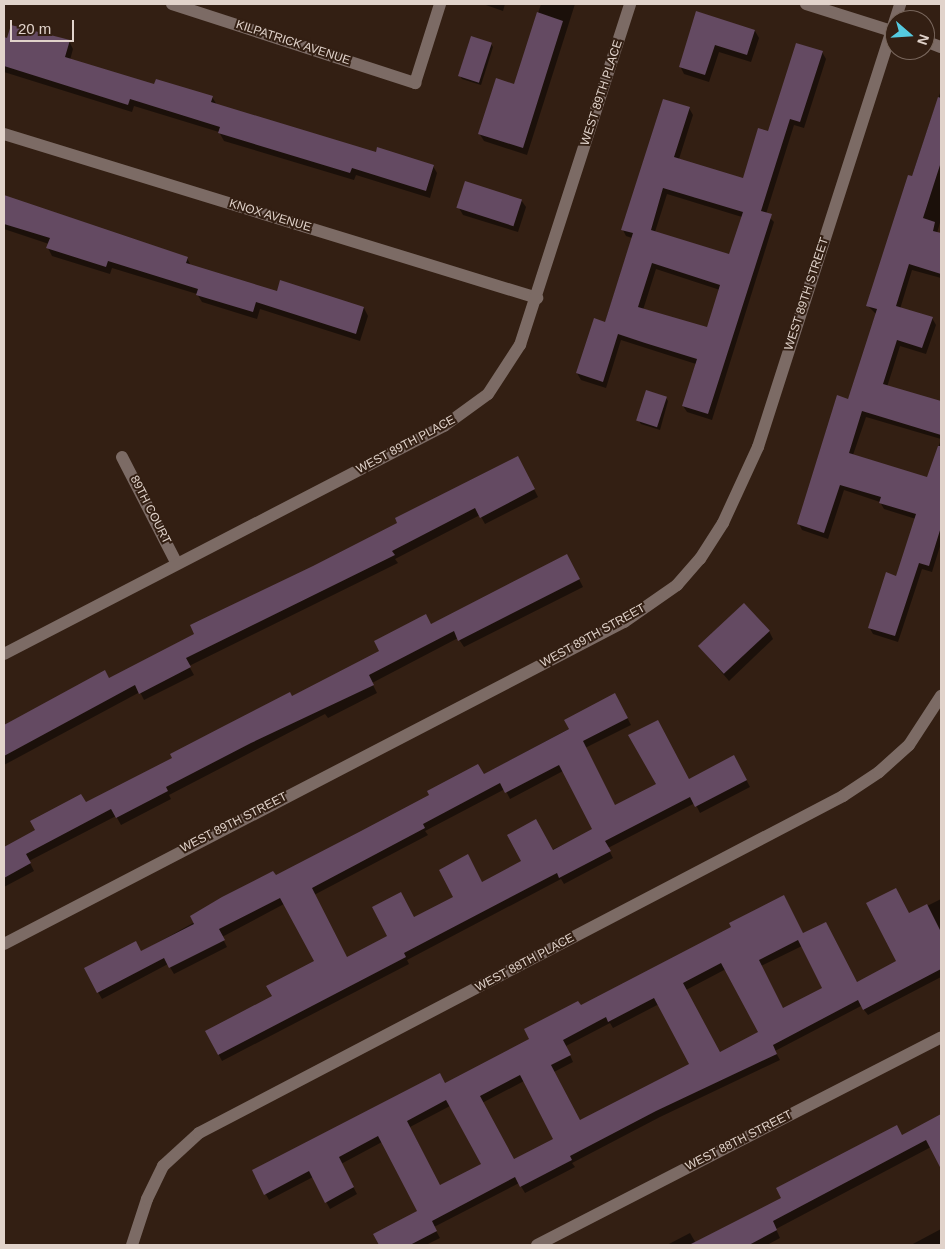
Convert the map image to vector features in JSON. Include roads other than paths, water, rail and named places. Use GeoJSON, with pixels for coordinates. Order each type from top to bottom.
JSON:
{"type":"FeatureCollection","features":[{"type":"Feature","properties":{"kind":"street","name":"KILPATRICK AVENUE"},"geometry":{"type":"LineString","coordinates":[[172,4],[415,83],[440,4]]}},
{"type":"Feature","properties":{"kind":"street","name":"WEST 89TH PLACE"},"geometry":{"type":"LineString","coordinates":[[4,654],[468,411],[488,394],[506,371],[520,345],[537,298],[630,4]]}},
{"type":"Feature","properties":{"kind":"street"},"geometry":{"type":"LineString","coordinates":[[806,4],[885,29]]}},
{"type":"Feature","properties":{"kind":"street","name":"WEST 89TH STREET"},"geometry":{"type":"LineString","coordinates":[[4,944],[624,622],[676,585],[700,559],[723,523],[758,447],[885,56]]}},
{"type":"Feature","properties":{"kind":"street","name":"KNOX AVENUE"},"geometry":{"type":"LineString","coordinates":[[4,134],[537,298]]}},
{"type":"Feature","properties":{"kind":"street","name":"89TH COURT"},"geometry":{"type":"LineString","coordinates":[[122,457],[177,564]]}},
{"type":"Feature","properties":{"kind":"street","name":"WEST 88TH PLACE"},"geometry":{"type":"LineString","coordinates":[[132,1245],[147,1199],[163,1166],[199,1133],[843,796],[879,772],[909,745],[941,696]]}},
{"type":"Feature","properties":{"kind":"street","name":"WEST 88TH STREET"},"geometry":{"type":"LineString","coordinates":[[537,1245],[941,1036]]}}]}
